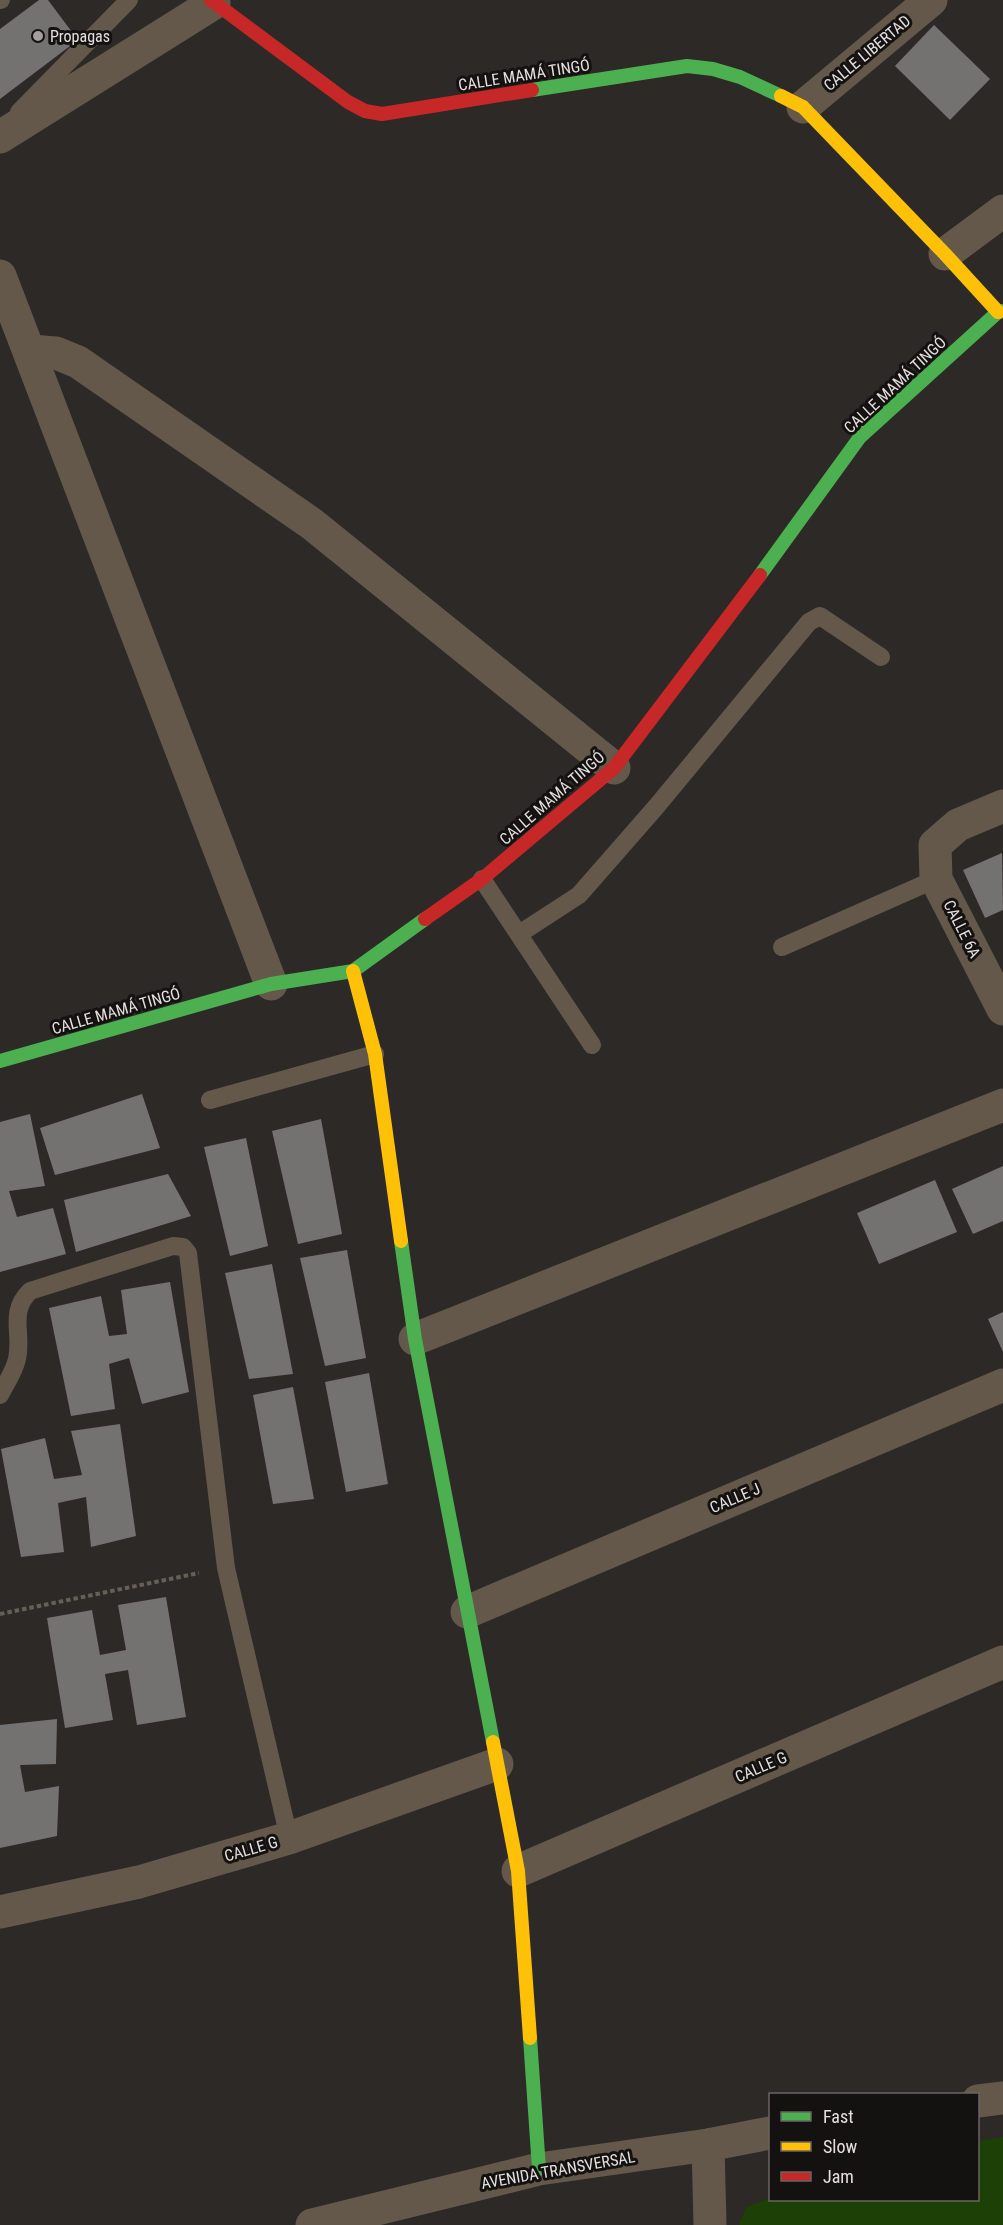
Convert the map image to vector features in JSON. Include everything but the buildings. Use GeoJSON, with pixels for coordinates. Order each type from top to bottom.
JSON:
{"type":"FeatureCollection","features":[{"type":"Feature","properties":{"kind":"street","name":"CALLE LIBERTAD"},"geometry":{"type":"LineString","coordinates":[[803,107],[932,0]]}},
{"type":"Feature","properties":{"kind":"street","name":"CALLE MAMÁ TINGÓ"},"geometry":{"type":"LineString","coordinates":[[0,1061],[271,984],[353,971],[482,879],[614,768],[713,639],[860,437],[1000,312],[803,107],[740,77],[713,69],[687,66],[382,114],[365,111],[348,102],[212,2]]}},
{"type":"Feature","properties":{"kind":"street"},"geometry":{"type":"LineString","coordinates":[[0,137],[212,2]]}},
{"type":"Feature","properties":{"kind":"street"},"geometry":{"type":"LineString","coordinates":[[945,254],[1003,211]]}},
{"type":"Feature","properties":{"kind":"street"},"geometry":{"type":"LineString","coordinates":[[0,276],[271,984]]}},
{"type":"Feature","properties":{"kind":"street"},"geometry":{"type":"LineString","coordinates":[[30,351],[56,353],[78,362],[312,524],[614,768]]}},
{"type":"Feature","properties":{"kind":"street","name":"CALLE 6A"},"geometry":{"type":"LineString","coordinates":[[1003,806],[958,825],[934,845],[936,879],[1003,1009]]}},
{"type":"Feature","properties":{"kind":"street"},"geometry":{"type":"LineString","coordinates":[[353,971],[375,1053],[415,1339],[518,1871],[539,2169]]}},
{"type":"Feature","properties":{"kind":"street"},"geometry":{"type":"LineString","coordinates":[[415,1339],[1003,1105]]}},
{"type":"Feature","properties":{"kind":"street","name":"CALLE J"},"geometry":{"type":"LineString","coordinates":[[467,1612],[1003,1384]]}},
{"type":"Feature","properties":{"kind":"street","name":"CALLE G"},"geometry":{"type":"LineString","coordinates":[[518,1871],[1003,1662]]}},
{"type":"Feature","properties":{"kind":"street","name":"CALLE G"},"geometry":{"type":"LineString","coordinates":[[0,1912],[139,1882],[289,1838],[497,1764]]}},
{"type":"Feature","properties":{"kind":"street"},"geometry":{"type":"LineString","coordinates":[[979,2101],[1003,2098]]}},
{"type":"Feature","properties":{"kind":"street","name":"AVENIDA TRANSVERSAL"},"geometry":{"type":"LineString","coordinates":[[312,2225],[539,2169],[708,2145],[769,2133]]}},
{"type":"Feature","properties":{"kind":"street"},"geometry":{"type":"LineString","coordinates":[[708,2145],[710,2225]]}},
{"type":"Feature","properties":{"kind":"lane"},"geometry":{"type":"LineString","coordinates":[[0,132],[129,0]]}},
{"type":"Feature","properties":{"kind":"lane"},"geometry":{"type":"LineString","coordinates":[[519,934],[579,895],[656,807],[809,622],[819,616],[881,657]]}},
{"type":"Feature","properties":{"kind":"lane"},"geometry":{"type":"LineString","coordinates":[[482,879],[592,1045]]}},
{"type":"Feature","properties":{"kind":"lane"},"geometry":{"type":"LineString","coordinates":[[782,947],[936,879]]}},
{"type":"Feature","properties":{"kind":"lane"},"geometry":{"type":"LineString","coordinates":[[210,1100],[375,1053]]}},
{"type":"Feature","properties":{"kind":"lane"},"geometry":{"type":"LineString","coordinates":[[0,1395],[17,1360],[17,1310],[22,1299],[30,1291],[173,1246],[183,1247],[188,1253],[226,1568],[289,1838]]}},
{"type":"Feature","properties":{"kind":"path"},"geometry":{"type":"LineString","coordinates":[[0,1614],[226,1568]]}},
{"type":"Feature","properties":{"kind":"green space"},"geometry":{"type":"Polygon","coordinates":[[[1003,2137],[1003,2225],[739,2225],[746,2207],[769,2198],[769,2201],[979,2201],[979,2141],[1003,2137]]]}},
{"type":"Feature","properties":{"kind":"traffic: fast"},"geometry":{"type":"LineString","coordinates":[[532,90],[687,66],[713,69],[740,77],[781,96]]}},
{"type":"Feature","properties":{"kind":"traffic: fast"},"geometry":{"type":"LineString","coordinates":[[760,575],[860,437],[998,312],[1003,311]]}},
{"type":"Feature","properties":{"kind":"traffic: fast"},"geometry":{"type":"LineString","coordinates":[[0,1061],[271,984],[353,971],[425,919]]}},
{"type":"Feature","properties":{"kind":"traffic: fast"},"geometry":{"type":"LineString","coordinates":[[401,1241],[415,1339],[493,1742]]}},
{"type":"Feature","properties":{"kind":"traffic: fast"},"geometry":{"type":"LineString","coordinates":[[530,2038],[539,2169]]}},
{"type":"Feature","properties":{"kind":"traffic: slow"},"geometry":{"type":"LineString","coordinates":[[781,96],[803,107],[998,312]]}},
{"type":"Feature","properties":{"kind":"traffic: slow"},"geometry":{"type":"LineString","coordinates":[[353,971],[375,1054],[401,1241]]}},
{"type":"Feature","properties":{"kind":"traffic: slow"},"geometry":{"type":"LineString","coordinates":[[493,1742],[518,1871],[530,2038]]}},
{"type":"Feature","properties":{"kind":"traffic: jam"},"geometry":{"type":"LineString","coordinates":[[211,0],[348,102],[365,111],[382,114],[532,90]]}},
{"type":"Feature","properties":{"kind":"traffic: jam"},"geometry":{"type":"LineString","coordinates":[[425,919],[482,879],[614,768],[760,575]]}},
{"type":"Feature","properties":{"kind":"place","name":"Propagas"},"geometry":{"type":"Point","coordinates":[38,36]}}]}
